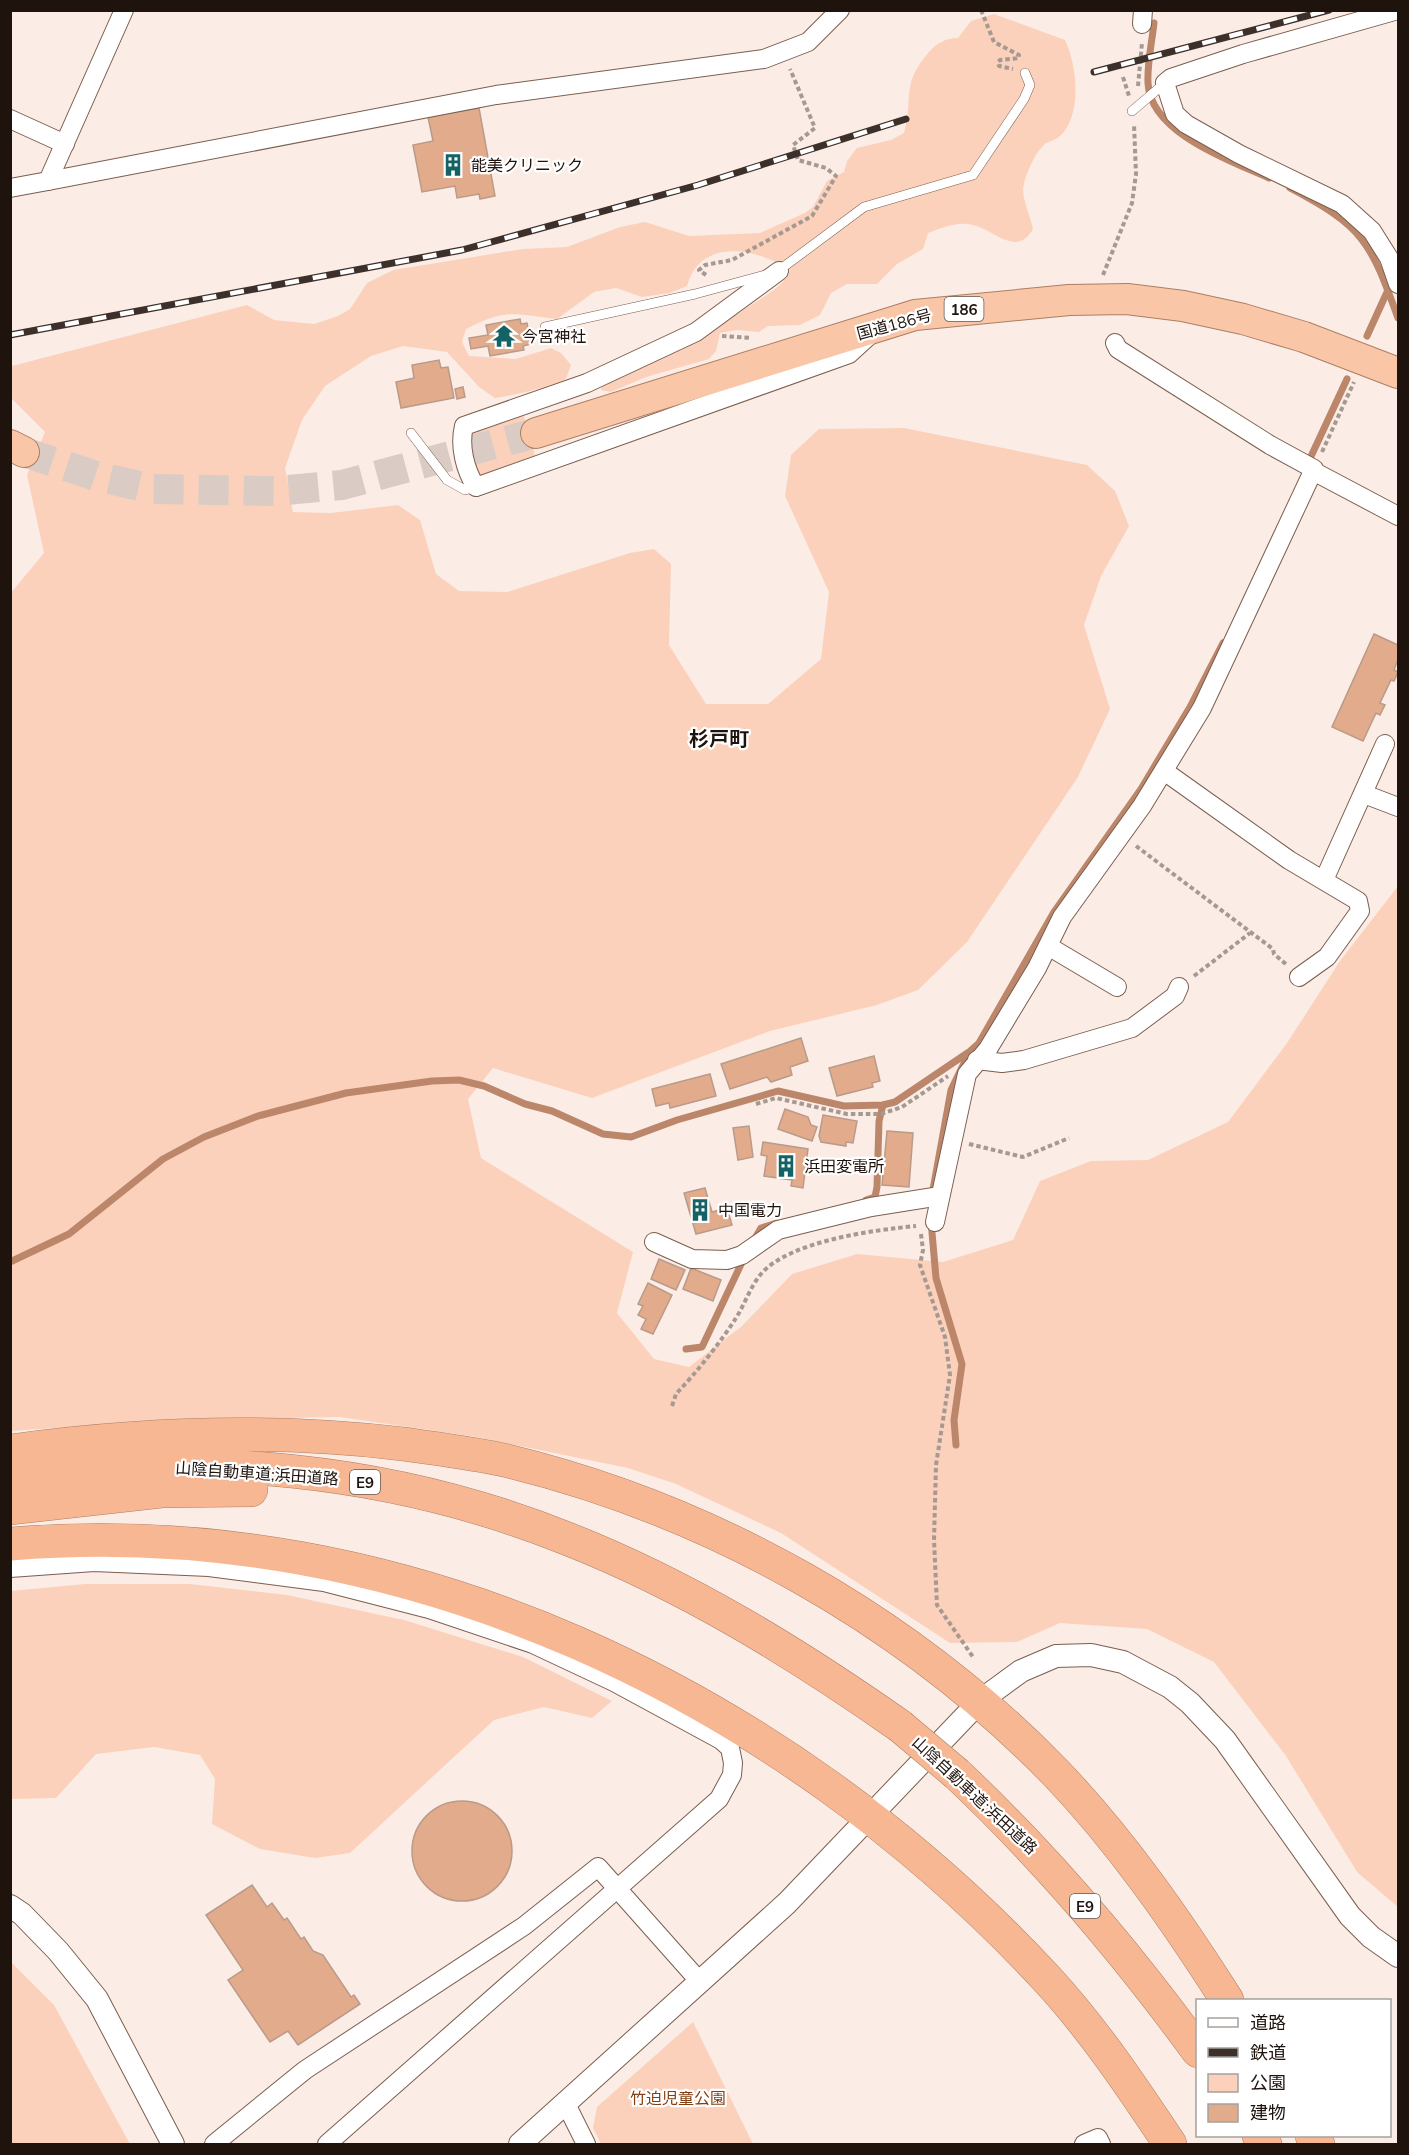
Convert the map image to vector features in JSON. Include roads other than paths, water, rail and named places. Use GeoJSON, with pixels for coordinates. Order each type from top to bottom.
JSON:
{"type":"FeatureCollection","features":[{"type":"Feature","properties":{"kind":"highway","name":"国道186号"},"geometry":{"type":"LineString","coordinates":[[536,433],[933,312],[1094,300],[1149,302],[1233,317],[1304,337],[1398,373]]}},
{"type":"Feature","properties":{"kind":"highway"},"geometry":{"type":"LineString","coordinates":[[10,1451],[134,1436],[238,1433],[355,1438],[507,1461],[608,1492],[736,1544],[806,1581],[877,1624],[980,1701],[1055,1773],[1107,1831],[1153,1890],[1226,1999]]}},
{"type":"Feature","properties":{"kind":"highway","name":"山陰自動車道;浜田道路"},"geometry":{"type":"LineString","coordinates":[[10,1481],[91,1471],[162,1466],[243,1468],[358,1481],[467,1504],[520,1521],[622,1562],[698,1600],[797,1656],[900,1726],[957,1774],[1012,1827],[1068,1887],[1123,1952],[1196,2050]]}},
{"type":"Feature","properties":{"kind":"highway","name":"山陰自動車道;浜田道路"},"geometry":{"type":"LineString","coordinates":[[10,1508],[162,1491],[231,1490],[340,1497],[446,1515],[517,1533],[577,1553],[698,1600]]}},
{"type":"Feature","properties":{"kind":"highway"},"geometry":{"type":"LineString","coordinates":[[10,1544],[95,1541],[245,1550],[323,1562],[398,1579],[475,1602],[548,1630],[611,1658],[756,1735],[872,1816],[965,1896],[1048,1981],[1126,2078],[1170,2145]]}},
{"type":"Feature","properties":{"kind":"street"},"geometry":{"type":"LineString","coordinates":[[48,180],[124,10]]}},
{"type":"Feature","properties":{"kind":"street"},"geometry":{"type":"LineString","coordinates":[[10,188],[496,95],[764,58],[808,42],[840,10]]}},
{"type":"Feature","properties":{"kind":"street"},"geometry":{"type":"LineString","coordinates":[[1398,10],[1243,54],[1171,78],[1162,86],[1175,114],[1186,124],[1239,154],[1342,204],[1372,231],[1389,258],[1398,284]]}},
{"type":"Feature","properties":{"kind":"street"},"geometry":{"type":"LineString","coordinates":[[10,119],[65,144]]}},
{"type":"Feature","properties":{"kind":"street"},"geometry":{"type":"LineString","coordinates":[[779,271],[698,331],[587,383],[464,426],[460,441],[471,479],[476,487],[849,354],[879,327]]}},
{"type":"Feature","properties":{"kind":"street"},"geometry":{"type":"LineString","coordinates":[[1115,343],[1118,349],[1184,393],[1310,468],[1398,516]]}},
{"type":"Feature","properties":{"kind":"street"},"geometry":{"type":"LineString","coordinates":[[935,1221],[951,1139],[967,1074],[988,1049],[1048,946],[1062,917],[1164,771],[1202,708],[1251,610],[1310,468]]}},
{"type":"Feature","properties":{"kind":"street"},"geometry":{"type":"LineString","coordinates":[[1324,880],[1385,744]]}},
{"type":"Feature","properties":{"kind":"street"},"geometry":{"type":"LineString","coordinates":[[1164,771],[1289,860],[1358,901],[1360,911],[1327,957],[1299,978]]}},
{"type":"Feature","properties":{"kind":"street"},"geometry":{"type":"LineString","coordinates":[[1364,794],[1398,807]]}},
{"type":"Feature","properties":{"kind":"street"},"geometry":{"type":"LineString","coordinates":[[1048,946],[1117,987]]}},
{"type":"Feature","properties":{"kind":"street"},"geometry":{"type":"LineString","coordinates":[[977,1060],[1002,1063],[1024,1060],[1132,1028],[1175,996],[1179,987]]}},
{"type":"Feature","properties":{"kind":"street"},"geometry":{"type":"LineString","coordinates":[[654,1242],[692,1259],[727,1260],[742,1255],[778,1230],[871,1207],[940,1196]]}},
{"type":"Feature","properties":{"kind":"street"},"geometry":{"type":"LineString","coordinates":[[10,1568],[94,1562],[208,1567],[324,1582],[429,1609],[533,1644],[625,1688],[721,1740],[730,1748],[733,1763],[732,1775],[719,1799],[327,2145]]}},
{"type":"Feature","properties":{"kind":"street"},"geometry":{"type":"LineString","coordinates":[[520,2145],[787,1903],[980,1701],[1021,1671],[1056,1656],[1091,1655],[1123,1662],[1170,1687],[1225,1740],[1350,1916],[1371,1936],[1398,1956]]}},
{"type":"Feature","properties":{"kind":"street"},"geometry":{"type":"LineString","coordinates":[[214,2145],[230,2134],[256,2108],[305,2070],[524,1926],[598,1868],[701,1983]]}},
{"type":"Feature","properties":{"kind":"street"},"geometry":{"type":"LineString","coordinates":[[10,1906],[22,1914],[58,1951],[97,1999],[173,2145]]}},
{"type":"Feature","properties":{"kind":"street"},"geometry":{"type":"LineString","coordinates":[[566,2104],[585,2145]]}},
{"type":"Feature","properties":{"kind":"street"},"geometry":{"type":"LineString","coordinates":[[1084,2145],[1098,2138],[1101,2145]]}},
{"type":"Feature","properties":{"kind":"lane"},"geometry":{"type":"LineString","coordinates":[[545,327],[730,285],[779,271],[864,207],[973,175],[1024,99],[1030,85],[1025,73]]}},
{"type":"Feature","properties":{"kind":"lane"},"geometry":{"type":"LineString","coordinates":[[1132,111],[1139,98],[1162,86]]}},
{"type":"Feature","properties":{"kind":"lane"},"geometry":{"type":"LineString","coordinates":[[411,433],[447,480],[465,490],[476,487]]}},
{"type":"Feature","properties":{"kind":"waterway"},"geometry":{"type":"LineString","coordinates":[[1154,23],[1148,83],[1152,101],[1162,117],[1195,143],[1269,178]]}},
{"type":"Feature","properties":{"kind":"waterway"},"geometry":{"type":"LineString","coordinates":[[1290,188],[1334,214],[1361,239],[1380,271],[1398,318]]}},
{"type":"Feature","properties":{"kind":"waterway"},"geometry":{"type":"LineString","coordinates":[[1367,336],[1388,290]]}},
{"type":"Feature","properties":{"kind":"waterway"},"geometry":{"type":"LineString","coordinates":[[1307,465],[1347,379]]}},
{"type":"Feature","properties":{"kind":"waterway"},"geometry":{"type":"LineString","coordinates":[[10,1262],[69,1234],[163,1159],[204,1137],[258,1116],[346,1093],[432,1081],[459,1080],[484,1086],[525,1104],[552,1111],[603,1134],[631,1137],[677,1120],[778,1091],[844,1106],[883,1105],[895,1102],[979,1043],[1054,912],[1141,789],[1190,707],[1223,643]]}},
{"type":"Feature","properties":{"kind":"waterway"},"geometry":{"type":"LineString","coordinates":[[932,1195],[951,1090],[969,1053]]}},
{"type":"Feature","properties":{"kind":"waterway"},"geometry":{"type":"LineString","coordinates":[[866,1200],[875,1197],[877,1187],[879,1121],[883,1105]]}},
{"type":"Feature","properties":{"kind":"waterway"},"geometry":{"type":"LineString","coordinates":[[931,1221],[936,1278],[962,1364],[954,1420],[956,1445]]}},
{"type":"Feature","properties":{"kind":"waterway"},"geometry":{"type":"LineString","coordinates":[[754,1240],[761,1228],[777,1223]]}},
{"type":"Feature","properties":{"kind":"waterway"},"geometry":{"type":"LineString","coordinates":[[686,1349],[702,1347],[744,1258]]}},
{"type":"Feature","properties":{"kind":"tunnel"},"geometry":{"type":"LineString","coordinates":[[24,452],[96,476],[152,489],[276,491],[342,485],[536,433]]}},
{"type":"Feature","properties":{"kind":"railway"},"geometry":{"type":"LineString","coordinates":[[1094,72],[1329,10]]}},
{"type":"Feature","properties":{"kind":"railway"},"geometry":{"type":"LineString","coordinates":[[10,335],[462,250],[698,185],[906,119]]}},
{"type":"Feature","properties":{"kind":"place","name":"能美クリニック"},"geometry":{"type":"Point","coordinates":[453,165]}},
{"type":"Feature","properties":{"kind":"place","name":"今宮神社"},"geometry":{"type":"Point","coordinates":[504,336]}},
{"type":"Feature","properties":{"kind":"place","name":"浜田変電所"},"geometry":{"type":"Point","coordinates":[786,1166]}},
{"type":"Feature","properties":{"kind":"place","name":"中国電力"},"geometry":{"type":"Point","coordinates":[700,1210]}},
{"type":"Feature","properties":{"kind":"district","name":"杉戸町"},"geometry":{"type":"Point","coordinates":[719,738]}},
{"type":"Feature","properties":{"kind":"park label","name":"竹迫児童公園"},"geometry":{"type":"Point","coordinates":[678,2098]}}]}
